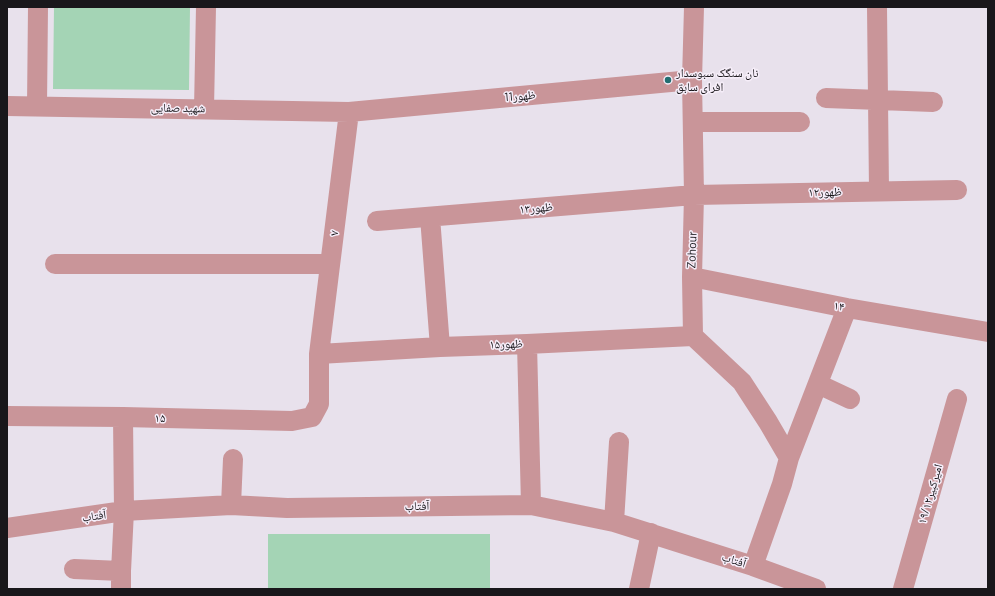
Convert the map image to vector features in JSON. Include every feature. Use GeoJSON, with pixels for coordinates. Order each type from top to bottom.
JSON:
{"type":"FeatureCollection","features":[{"type":"Feature","properties":{"kind":"street"},"geometry":{"type":"LineString","coordinates":[[37,106],[38,7]]}},
{"type":"Feature","properties":{"kind":"street"},"geometry":{"type":"LineString","coordinates":[[204,109],[206,7]]}},
{"type":"Feature","properties":{"kind":"street","name":"Zohour"},"geometry":{"type":"LineString","coordinates":[[693,336],[692,277],[694,195],[692,80],[694,7]]}},
{"type":"Feature","properties":{"kind":"street"},"geometry":{"type":"LineString","coordinates":[[877,7],[879,191]]}},
{"type":"Feature","properties":{"kind":"street","name":"11ظهور"},"geometry":{"type":"LineString","coordinates":[[349,112],[692,80]]}},
{"type":"Feature","properties":{"kind":"street"},"geometry":{"type":"LineString","coordinates":[[826,98],[933,102]]}},
{"type":"Feature","properties":{"kind":"street","name":"شهید صفایی"},"geometry":{"type":"LineString","coordinates":[[7,106],[349,112]]}},
{"type":"Feature","properties":{"kind":"street","name":"۷"},"geometry":{"type":"LineString","coordinates":[[312,417],[319,404],[319,354],[349,112]]}},
{"type":"Feature","properties":{"kind":"street"},"geometry":{"type":"LineString","coordinates":[[693,122],[800,122]]}},
{"type":"Feature","properties":{"kind":"street","name":"ظهور۱۲"},"geometry":{"type":"LineString","coordinates":[[694,195],[957,190]]}},
{"type":"Feature","properties":{"kind":"street","name":"ظهور۱۳"},"geometry":{"type":"LineString","coordinates":[[377,221],[694,195]]}},
{"type":"Feature","properties":{"kind":"street"},"geometry":{"type":"LineString","coordinates":[[430,216],[440,346]]}},
{"type":"Feature","properties":{"kind":"street"},"geometry":{"type":"LineString","coordinates":[[56,264],[330,264]]}},
{"type":"Feature","properties":{"kind":"street","name":"۱۴"},"geometry":{"type":"LineString","coordinates":[[692,277],[847,308],[988,332]]}},
{"type":"Feature","properties":{"kind":"street"},"geometry":{"type":"LineString","coordinates":[[753,566],[782,484],[789,458],[847,308]]}},
{"type":"Feature","properties":{"kind":"street"},"geometry":{"type":"LineString","coordinates":[[693,336],[742,382],[789,458]]}},
{"type":"Feature","properties":{"kind":"street","name":"ظهور۱۵"},"geometry":{"type":"LineString","coordinates":[[319,354],[440,346],[527,344],[693,336]]}},
{"type":"Feature","properties":{"kind":"street"},"geometry":{"type":"LineString","coordinates":[[527,344],[531,505]]}},
{"type":"Feature","properties":{"kind":"street"},"geometry":{"type":"LineString","coordinates":[[818,384],[850,399]]}},
{"type":"Feature","properties":{"kind":"street","name":"امیرکبیر۱۹/۱۲"},"geometry":{"type":"LineString","coordinates":[[903,589],[957,399]]}},
{"type":"Feature","properties":{"kind":"street","name":"۱۵"},"geometry":{"type":"LineString","coordinates":[[7,416],[292,420],[312,417]]}},
{"type":"Feature","properties":{"kind":"street"},"geometry":{"type":"LineString","coordinates":[[74,569],[121,580],[124,511],[123,417]]}},
{"type":"Feature","properties":{"kind":"street"},"geometry":{"type":"LineString","coordinates":[[614,522],[619,442]]}},
{"type":"Feature","properties":{"kind":"street"},"geometry":{"type":"LineString","coordinates":[[231,505],[232,459]]}},
{"type":"Feature","properties":{"kind":"street","name":"آفتاب"},"geometry":{"type":"LineString","coordinates":[[7,528],[124,511],[231,505],[287,508],[531,505],[614,522],[753,566],[816,589]]}},
{"type":"Feature","properties":{"kind":"street"},"geometry":{"type":"LineString","coordinates":[[639,589],[651,533]]}},
{"type":"Feature","properties":{"kind":"green space"},"geometry":{"type":"Polygon","coordinates":[[[54,7],[190,7],[189,90],[53,89],[54,7]]]}},
{"type":"Feature","properties":{"kind":"green space"},"geometry":{"type":"Polygon","coordinates":[[[268,534],[490,534],[490,589],[268,589],[268,534]]]}},
{"type":"Feature","properties":{"kind":"place","name":"نان سنگک سبوسدار افرای سابق"},"geometry":{"type":"Point","coordinates":[668,80]}}]}
